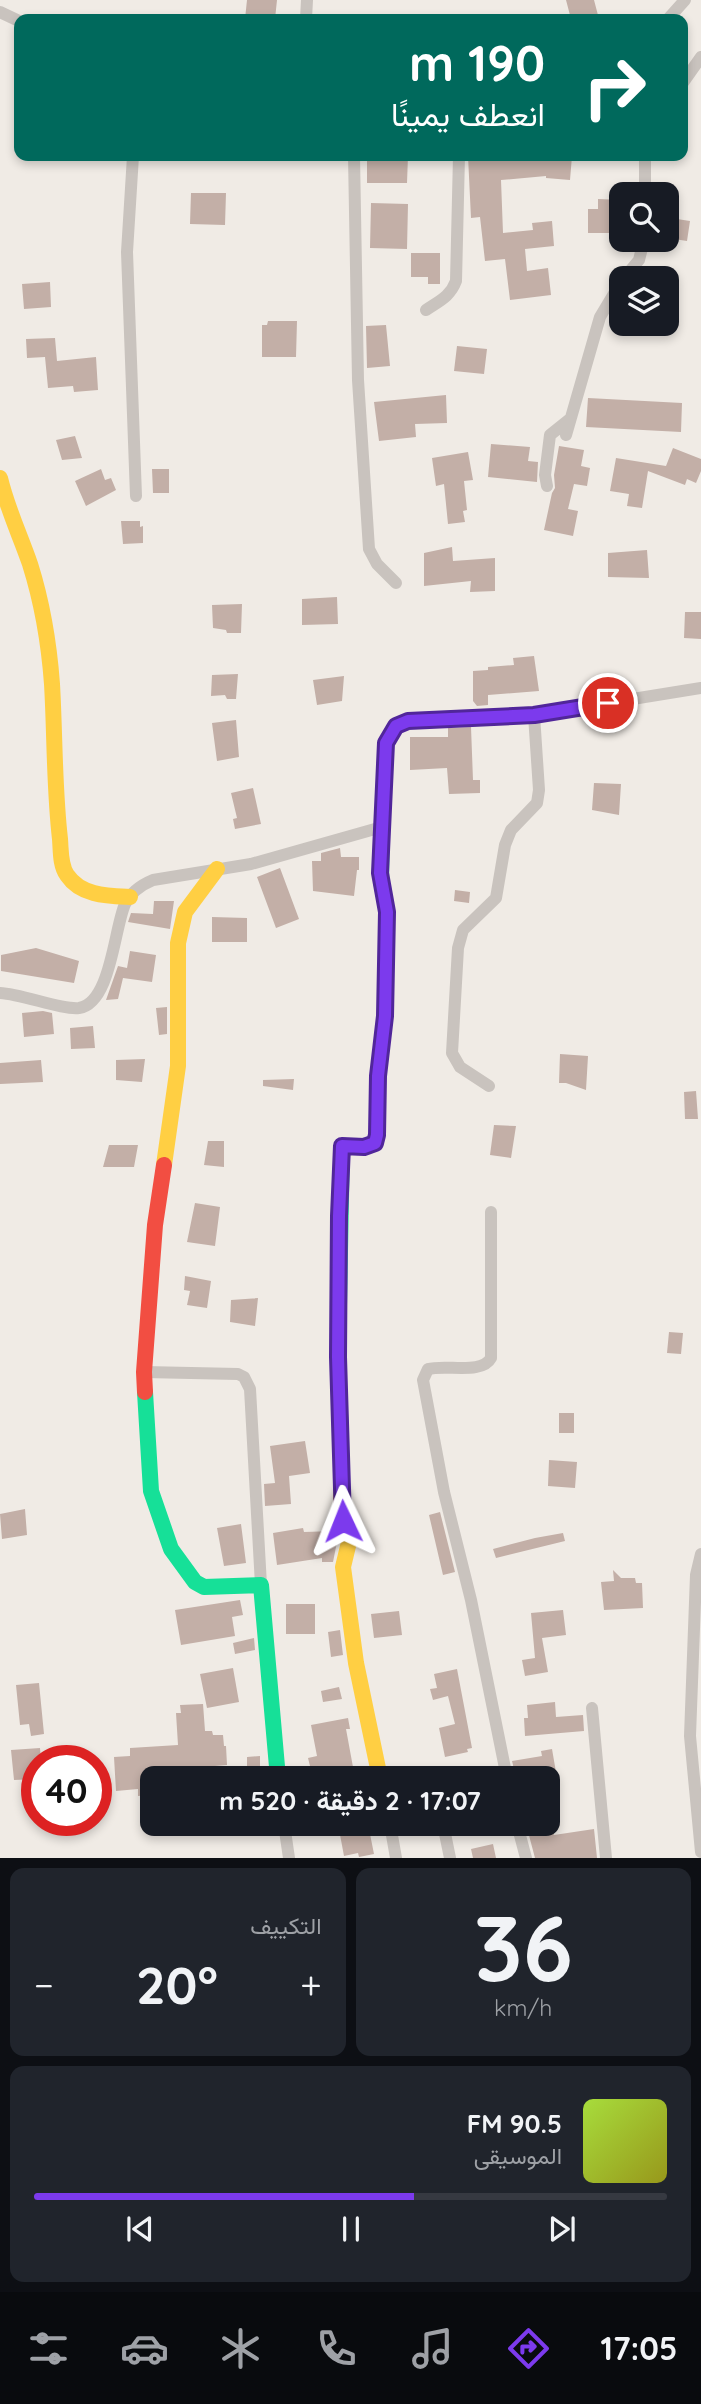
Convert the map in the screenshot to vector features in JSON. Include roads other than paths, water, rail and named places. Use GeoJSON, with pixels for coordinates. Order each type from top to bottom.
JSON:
{"type":"FeatureCollection","features":[{"type":"Feature","properties":{"kind":"street"},"geometry":{"type":"LineString","coordinates":[[672,14],[685,0]]}},
{"type":"Feature","properties":{"kind":"street"},"geometry":{"type":"LineString","coordinates":[[688,75],[701,57]]}},
{"type":"Feature","properties":{"kind":"street"},"geometry":{"type":"LineString","coordinates":[[133,161],[127,252],[136,496]]}},
{"type":"Feature","properties":{"kind":"street"},"geometry":{"type":"LineString","coordinates":[[354,161],[358,380],[369,549],[377,564],[396,583]]}},
{"type":"Feature","properties":{"kind":"street"},"geometry":{"type":"LineString","coordinates":[[426,310],[445,298],[456,281],[459,161]]}},
{"type":"Feature","properties":{"kind":"street"},"geometry":{"type":"LineString","coordinates":[[645,161],[645,182]]}},
{"type":"Feature","properties":{"kind":"street"},"geometry":{"type":"LineString","coordinates":[[566,435],[600,317],[609,303]]}},
{"type":"Feature","properties":{"kind":"street"},"geometry":{"type":"LineString","coordinates":[[547,486],[545,475],[550,435],[570,419]]}},
{"type":"Feature","properties":{"kind":"street"},"geometry":{"type":"LineString","coordinates":[[0,478],[13,522],[33,572],[46,627],[55,796],[64,869],[74,883],[87,891],[130,897]]}},
{"type":"Feature","properties":{"kind":"street"},"geometry":{"type":"LineString","coordinates":[[377,1766],[356,1663],[343,1567],[349,1542],[341,1516],[339,1216],[342,1146],[371,1145],[375,1143],[377,1135],[378,1076],[385,1016],[387,912],[381,881],[386,743],[396,726],[408,721],[534,715],[701,688]]}},
{"type":"Feature","properties":{"kind":"street"},"geometry":{"type":"LineString","coordinates":[[489,1086],[460,1067],[452,1053],[458,948],[467,924],[496,898],[505,845],[511,830],[537,803],[539,790],[534,715]]}},
{"type":"Feature","properties":{"kind":"street"},"geometry":{"type":"LineString","coordinates":[[0,993],[25,996],[68,1007],[79,1008],[91,1004],[98,996],[105,978],[125,904],[139,886],[153,880],[251,864],[382,827]]}},
{"type":"Feature","properties":{"kind":"street"},"geometry":{"type":"LineString","coordinates":[[217,869],[185,912],[178,943],[178,1066],[157,1212],[144,1372],[151,1491],[171,1549],[195,1582],[204,1587],[261,1585]]}},
{"type":"Feature","properties":{"kind":"street"},"geometry":{"type":"LineString","coordinates":[[491,1212],[489,1363],[481,1367],[428,1369],[423,1380],[444,1492],[471,1600],[505,1766]]}},
{"type":"Feature","properties":{"kind":"street"},"geometry":{"type":"LineString","coordinates":[[144,1372],[238,1374],[248,1382],[261,1585],[277,1766]]}},
{"type":"Feature","properties":{"kind":"street"},"geometry":{"type":"LineString","coordinates":[[701,1554],[696,1575],[690,1736],[701,1852]]}},
{"type":"Feature","properties":{"kind":"street"},"geometry":{"type":"LineString","coordinates":[[592,1708],[606,1858]]}},
{"type":"Feature","properties":{"kind":"street"},"geometry":{"type":"LineString","coordinates":[[286,1836],[289,1858]]}},
{"type":"Feature","properties":{"kind":"street"},"geometry":{"type":"LineString","coordinates":[[392,1836],[396,1858]]}},
{"type":"Feature","properties":{"kind":"street"},"geometry":{"type":"LineString","coordinates":[[445,1836],[450,1858]]}},
{"type":"Feature","properties":{"kind":"street"},"geometry":{"type":"LineString","coordinates":[[520,1836],[526,1858]]}}]}
